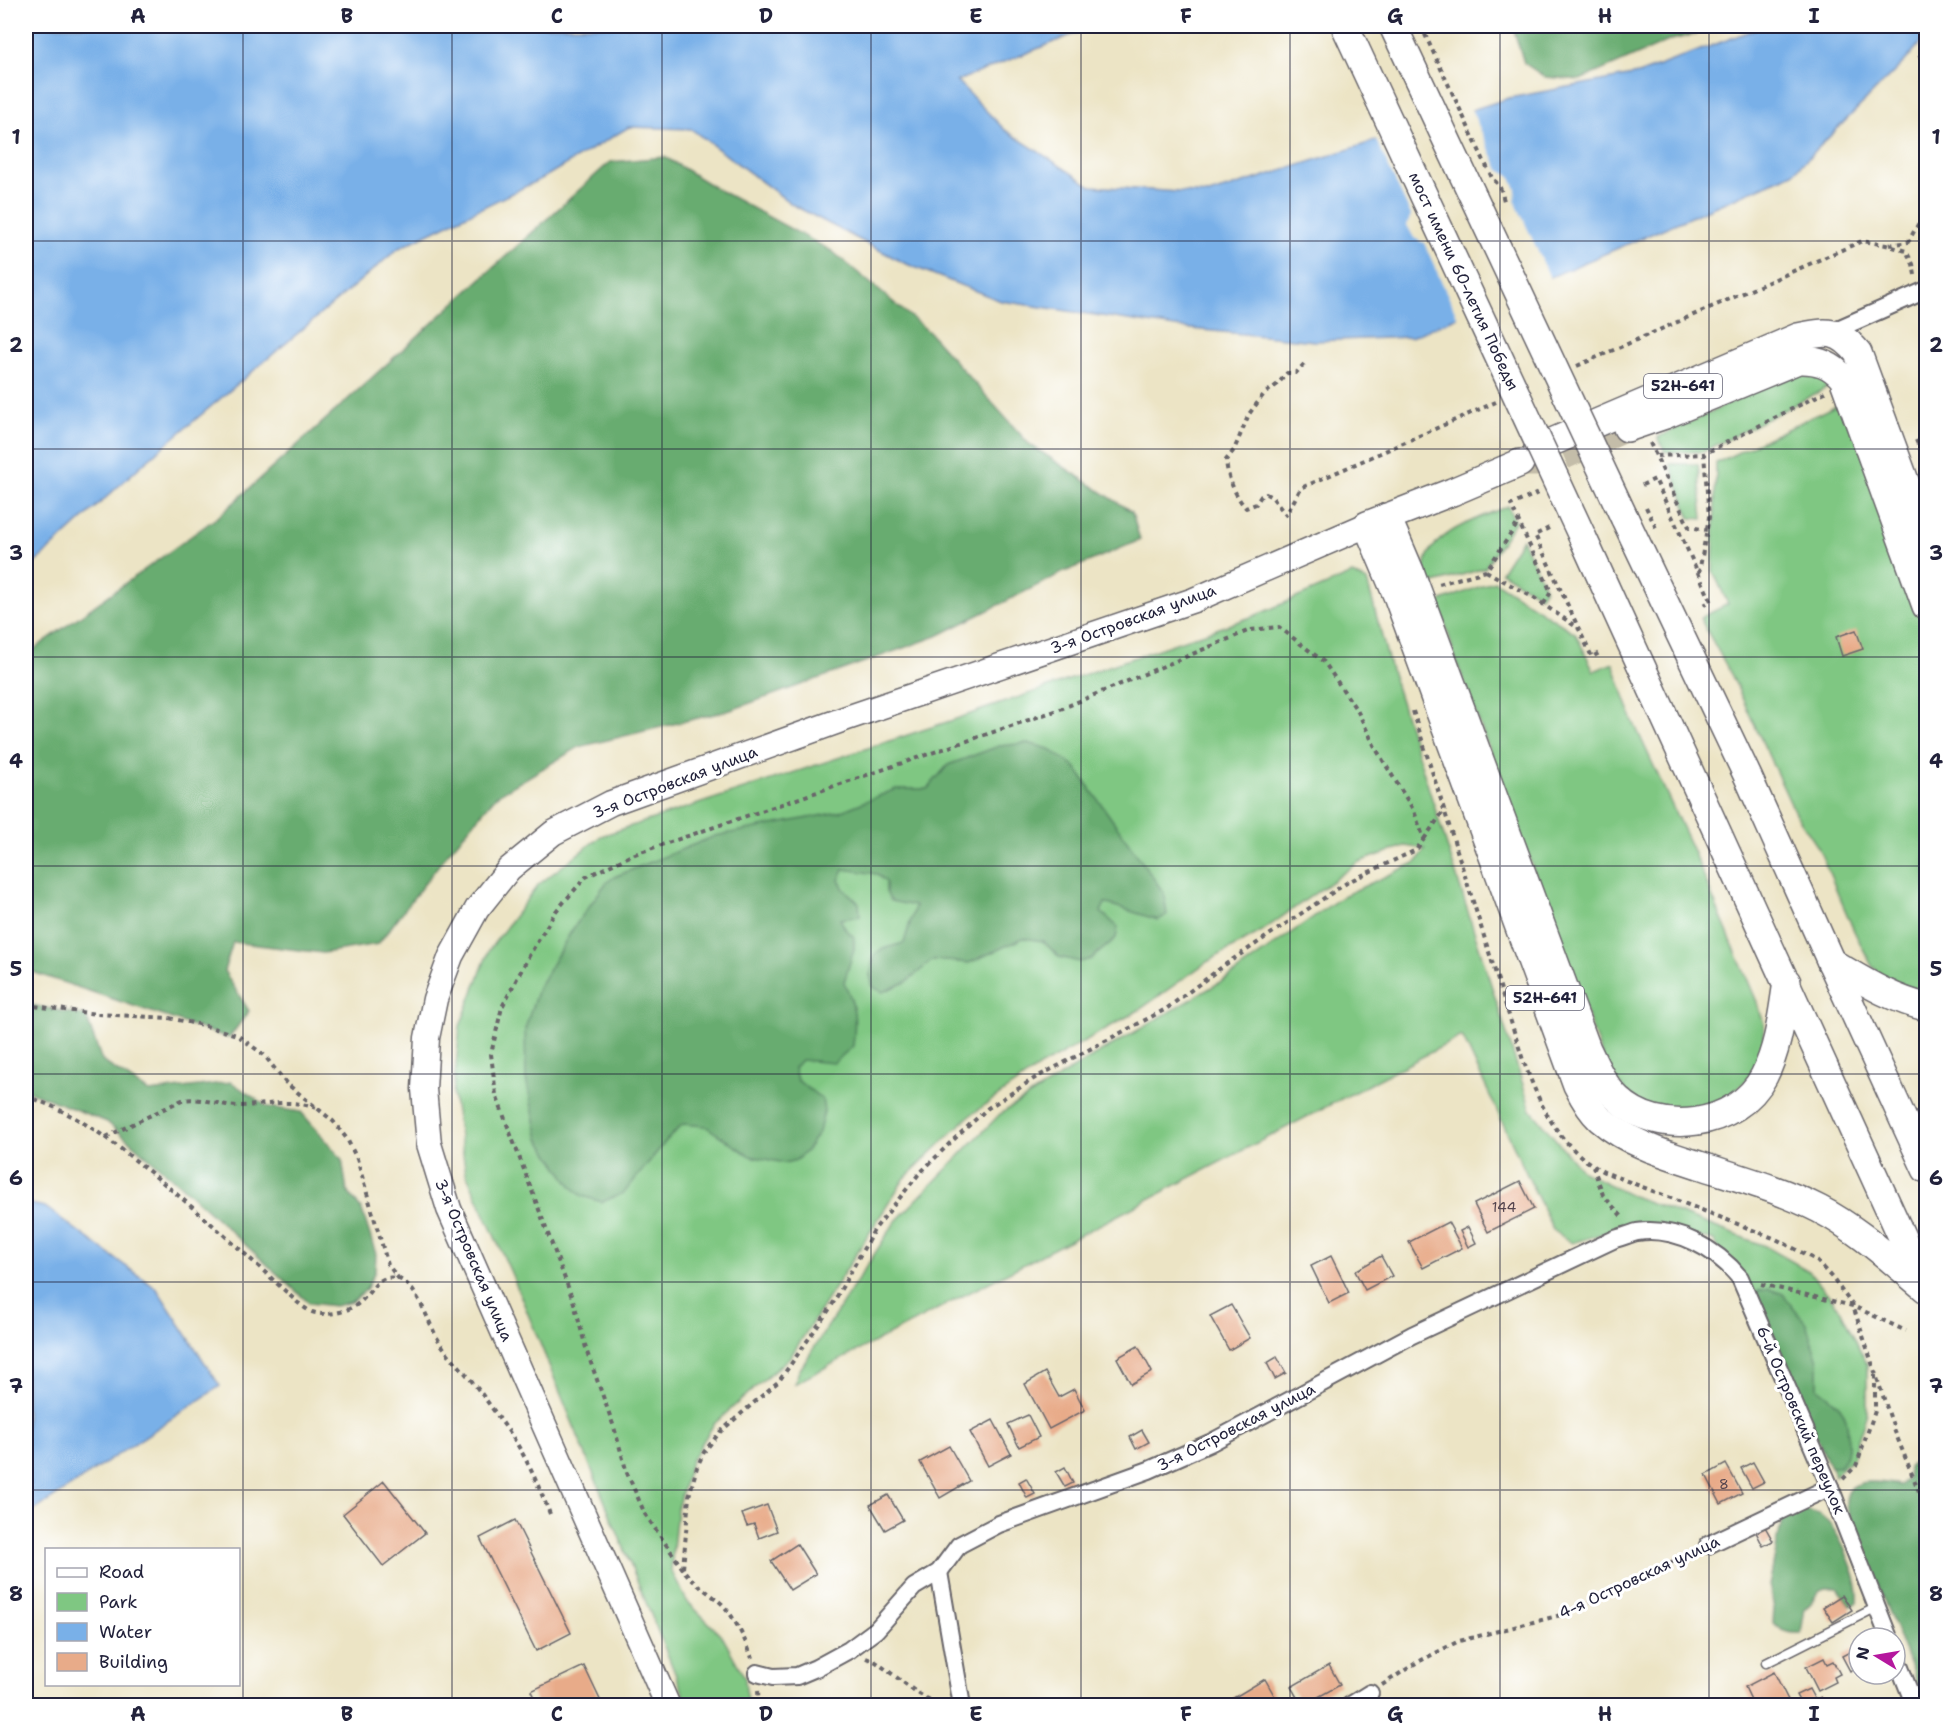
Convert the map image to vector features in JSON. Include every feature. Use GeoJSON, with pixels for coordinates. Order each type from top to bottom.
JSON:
{"type":"FeatureCollection","features":[{"type":"Feature","properties":{"kind":"main road","name":"мост имени 60-летия Победы"},"geometry":{"type":"LineString","coordinates":[[1345,26],[1582,536],[1926,1289]]}},
{"type":"Feature","properties":{"kind":"main road"},"geometry":{"type":"LineString","coordinates":[[1393,26],[1748,777],[1926,1169]]}},
{"type":"Feature","properties":{"kind":"main road"},"geometry":{"type":"LineString","coordinates":[[1831,332],[1848,340],[1858,353],[1926,538]]}},
{"type":"Feature","properties":{"kind":"main road","name":"52Н-641"},"geometry":{"type":"LineString","coordinates":[[1377,521],[1798,337],[1831,332]]}},
{"type":"Feature","properties":{"kind":"main road","name":"52Н-641"},"geometry":{"type":"LineString","coordinates":[[1627,428],[1665,415],[1798,360],[1813,359],[1836,370],[1843,378],[1926,606]]}},
{"type":"Feature","properties":{"kind":"main road","name":"52Н-641"},"geometry":{"type":"LineString","coordinates":[[1377,521],[1410,571],[1587,1049],[1603,1083],[1619,1101],[1639,1114],[1664,1122],[1693,1123],[1722,1114],[1745,1099],[1764,1077],[1779,1037],[1787,982]]}},
{"type":"Feature","properties":{"kind":"main road","name":"52Н-641"},"geometry":{"type":"LineString","coordinates":[[1377,521],[1398,598],[1577,1085],[1586,1102],[1599,1118],[1618,1132],[1643,1145],[1778,1191],[1820,1210],[1857,1234],[1926,1289]]}},
{"type":"Feature","properties":{"kind":"main road","name":"3-я Островская улица"},"geometry":{"type":"LineString","coordinates":[[669,1706],[449,1209],[429,1144],[424,1089],[427,1038],[435,999],[451,956],[477,909],[509,869],[552,833],[611,803],[847,718],[1194,600],[1377,521]]}},
{"type":"Feature","properties":{"kind":"main road"},"geometry":{"type":"LineString","coordinates":[[1831,962],[1874,988],[1905,1002],[1926,1007]]}},
{"type":"Feature","properties":{"kind":"street","name":"52Н-641"},"geometry":{"type":"LineString","coordinates":[[1831,332],[1923,292]]}},
{"type":"Feature","properties":{"kind":"street","name":"3-я Островская улица"},"geometry":{"type":"LineString","coordinates":[[757,1672],[773,1677],[797,1676],[849,1650],[876,1630],[914,1587],[939,1572],[959,1545],[999,1524],[1149,1470],[1210,1443],[1412,1335],[1615,1239],[1638,1232],[1674,1235]]}},
{"type":"Feature","properties":{"kind":"street","name":"6-й Островский переулок"},"geometry":{"type":"LineString","coordinates":[[1674,1235],[1701,1244],[1730,1265],[1740,1278],[1830,1487],[1884,1626]]}},
{"type":"Feature","properties":{"kind":"street","name":"4-я Островская улица"},"geometry":{"type":"LineString","coordinates":[[1708,1545],[1830,1487]]}},
{"type":"Feature","properties":{"kind":"street"},"geometry":{"type":"LineString","coordinates":[[939,1572],[962,1706]]}},
{"type":"Feature","properties":{"kind":"street"},"geometry":{"type":"LineString","coordinates":[[1907,1686],[1915,1706]]}},
{"type":"Feature","properties":{"kind":"street"},"geometry":{"type":"LineString","coordinates":[[1349,1706],[1370,1693]]}},
{"type":"Feature","properties":{"kind":"lane"},"geometry":{"type":"LineString","coordinates":[[1766,1663],[1877,1607]]}},
{"type":"Feature","properties":{"kind":"path"},"geometry":{"type":"LineString","coordinates":[[1919,55],[1926,63]]}},
{"type":"Feature","properties":{"kind":"path"},"geometry":{"type":"LineString","coordinates":[[1886,245],[1908,242],[1920,221],[1926,218]]}},
{"type":"Feature","properties":{"kind":"path"},"geometry":{"type":"LineString","coordinates":[[1570,369],[1862,241],[1906,251],[1923,292]]}},
{"type":"Feature","properties":{"kind":"path"},"geometry":{"type":"LineString","coordinates":[[1304,364],[1296,373],[1287,373],[1278,384],[1264,394],[1249,414],[1234,450],[1226,460],[1234,488],[1246,508],[1256,504],[1260,496],[1266,494],[1272,497],[1286,515],[1300,488],[1505,398]]}},
{"type":"Feature","properties":{"kind":"path"},"geometry":{"type":"LineString","coordinates":[[1707,530],[1689,527],[1656,456],[1704,454],[1827,390]]}},
{"type":"Feature","properties":{"kind":"path"},"geometry":{"type":"LineString","coordinates":[[1699,573],[1709,517],[1704,454]]}},
{"type":"Feature","properties":{"kind":"path"},"geometry":{"type":"LineString","coordinates":[[1642,485],[1655,479],[1712,601],[1704,605]]}},
{"type":"Feature","properties":{"kind":"path"},"geometry":{"type":"LineString","coordinates":[[1429,587],[1486,571],[1518,522],[1551,592],[1543,605]]}},
{"type":"Feature","properties":{"kind":"path"},"geometry":{"type":"LineString","coordinates":[[1549,528],[1535,535],[1592,657],[1601,652]]}},
{"type":"Feature","properties":{"kind":"path"},"geometry":{"type":"LineString","coordinates":[[1486,571],[1579,629]]}},
{"type":"Feature","properties":{"kind":"path"},"geometry":{"type":"LineString","coordinates":[[759,1706],[757,1672],[747,1642],[723,1605],[692,1581],[683,1569],[645,1515],[633,1488],[587,1352],[574,1303],[496,1095],[491,1054],[502,1007],[556,911],[586,877],[632,855],[1058,710],[1250,630],[1279,627],[1324,662],[1358,711],[1376,749],[1414,811],[1424,839]]}},
{"type":"Feature","properties":{"kind":"path"},"geometry":{"type":"LineString","coordinates":[[683,1569],[689,1496],[704,1452],[720,1431],[779,1380],[831,1307],[874,1230],[918,1175],[950,1143],[988,1108],[1035,1078],[1166,1009],[1226,964],[1347,882],[1416,850],[1445,809]]}},
{"type":"Feature","properties":{"kind":"path"},"geometry":{"type":"LineString","coordinates":[[26,1005],[96,1014],[169,1018],[237,1035],[264,1055],[286,1083],[333,1121],[347,1139],[357,1159],[388,1264],[419,1300],[438,1341],[468,1376],[509,1432],[550,1514]]}},
{"type":"Feature","properties":{"kind":"path"},"geometry":{"type":"LineString","coordinates":[[26,1096],[78,1118],[106,1137],[199,1212],[297,1302],[311,1312],[325,1314],[345,1311],[360,1302],[372,1286],[383,1278],[399,1279]]}},
{"type":"Feature","properties":{"kind":"path"},"geometry":{"type":"LineString","coordinates":[[106,1137],[182,1100],[192,1099],[237,1106],[302,1103],[319,1109]]}},
{"type":"Feature","properties":{"kind":"path"},"geometry":{"type":"LineString","coordinates":[[1593,1166],[1603,1195],[1615,1211],[1638,1232]]}},
{"type":"Feature","properties":{"kind":"path"},"geometry":{"type":"LineString","coordinates":[[1740,1278],[1852,1306],[1906,1331]]}},
{"type":"Feature","properties":{"kind":"path"},"geometry":{"type":"LineString","coordinates":[[1852,1306],[1895,1432],[1926,1509]]}},
{"type":"Feature","properties":{"kind":"path"},"geometry":{"type":"LineString","coordinates":[[1830,1487],[1841,1481],[1856,1466],[1866,1441],[1875,1411],[1875,1370]]}},
{"type":"Feature","properties":{"kind":"path","name":"4-я Островская улица"},"geometry":{"type":"LineString","coordinates":[[1370,1693],[1416,1663],[1459,1641],[1561,1615],[1708,1545]]}},
{"type":"Feature","properties":{"kind":"path"},"geometry":{"type":"LineString","coordinates":[[849,1650],[876,1662],[910,1688],[941,1706]]}},
{"type":"Feature","properties":{"kind":"green space"},"geometry":{"type":"Polygon","coordinates":[[[1514,26],[1720,26],[1671,40],[1580,80],[1545,77],[1524,63],[1514,26]]]}},
{"type":"Feature","properties":{"kind":"green space"},"geometry":{"type":"Polygon","coordinates":[[[665,157],[719,190],[832,251],[929,332],[1029,444],[1132,512],[1140,540],[1062,573],[937,636],[731,710],[579,747],[496,796],[444,858],[378,944],[323,953],[233,942],[224,971],[249,1011],[229,1038],[26,970],[26,655],[219,516],[610,162],[665,157]]]}},
{"type":"Feature","properties":{"kind":"green space"},"geometry":{"type":"Polygon","coordinates":[[[1796,372],[1816,373],[1836,383],[1703,452],[1665,452],[1658,437],[1796,372]]]}},
{"type":"Feature","properties":{"kind":"green space"},"geometry":{"type":"Polygon","coordinates":[[[1847,400],[1926,626],[1926,995],[1888,981],[1872,966],[1855,933],[1818,847],[1795,813],[1732,676],[1700,618],[1728,604],[1713,571],[1716,463],[1847,400]]]}},
{"type":"Feature","properties":{"kind":"green space"},"geometry":{"type":"Polygon","coordinates":[[[1670,464],[1698,464],[1703,519],[1690,518],[1670,464]]]}},
{"type":"Feature","properties":{"kind":"green space"},"geometry":{"type":"Polygon","coordinates":[[[1508,506],[1515,522],[1485,568],[1431,584],[1425,567],[1428,555],[1435,544],[1445,535],[1471,521],[1508,506]]]}},
{"type":"Feature","properties":{"kind":"green space"},"geometry":{"type":"Polygon","coordinates":[[[1522,539],[1545,588],[1540,596],[1501,572],[1522,539]]]}},
{"type":"Feature","properties":{"kind":"green space"},"geometry":{"type":"Polygon","coordinates":[[[1352,574],[1367,581],[1391,670],[1531,1110],[1582,1171],[1633,1196],[1765,1246],[1809,1271],[1840,1309],[1867,1364],[1867,1413],[1852,1458],[1835,1476],[1759,1312],[1714,1241],[1641,1222],[1572,1243],[1553,1230],[1462,1036],[794,1384],[799,1371],[895,1222],[1000,1114],[1229,977],[1343,896],[1417,862],[1425,849],[1405,846],[1359,862],[1262,931],[1207,962],[1139,1010],[1041,1066],[968,1117],[904,1179],[791,1356],[714,1424],[691,1461],[677,1509],[671,1570],[687,1601],[722,1636],[745,1678],[747,1705],[688,1705],[512,1275],[466,1173],[453,1094],[460,1026],[489,950],[538,885],[601,836],[950,721],[1254,616],[1352,574]]]}},
{"type":"Feature","properties":{"kind":"green space"},"geometry":{"type":"Polygon","coordinates":[[[1494,581],[1575,633],[1594,671],[1613,663],[1632,719],[1693,851],[1757,1002],[1764,1024],[1763,1043],[1758,1060],[1750,1076],[1738,1088],[1725,1098],[1709,1105],[1676,1111],[1642,1104],[1608,1072],[1455,657],[1439,602],[1494,581]]]}},
{"type":"Feature","properties":{"kind":"green space"},"geometry":{"type":"Polygon","coordinates":[[[1028,743],[1049,749],[1075,767],[1164,893],[1167,915],[1158,920],[1105,903],[1101,912],[1118,927],[1116,938],[1091,959],[1080,962],[1059,957],[1043,941],[1023,938],[969,963],[933,960],[906,982],[883,992],[873,987],[870,975],[874,955],[882,949],[904,943],[915,906],[891,901],[886,892],[886,882],[877,874],[844,869],[839,880],[844,889],[859,903],[860,916],[840,919],[846,930],[854,937],[854,949],[844,982],[854,1013],[853,1046],[834,1063],[801,1060],[794,1068],[797,1080],[822,1099],[824,1111],[819,1132],[806,1151],[796,1160],[785,1163],[750,1156],[705,1126],[683,1124],[666,1141],[624,1193],[602,1202],[582,1196],[572,1187],[539,1139],[526,1079],[525,1029],[538,988],[572,930],[606,883],[614,877],[715,836],[839,812],[896,789],[927,789],[948,765],[999,746],[1028,743]]]}},
{"type":"Feature","properties":{"kind":"green space"},"geometry":{"type":"Polygon","coordinates":[[[26,1004],[86,1016],[102,1061],[149,1092],[231,1082],[268,1107],[301,1112],[342,1159],[347,1191],[362,1210],[376,1254],[375,1271],[366,1290],[351,1302],[335,1306],[309,1303],[179,1184],[107,1122],[26,1090],[26,1004]]]}},
{"type":"Feature","properties":{"kind":"green space"},"geometry":{"type":"Polygon","coordinates":[[[1769,1289],[1783,1294],[1806,1323],[1818,1361],[1818,1388],[1844,1413],[1848,1437],[1846,1454],[1840,1467],[1830,1467],[1753,1300],[1758,1291],[1769,1289]]]}},
{"type":"Feature","properties":{"kind":"green space"},"geometry":{"type":"Polygon","coordinates":[[[1915,1459],[1923,1465],[1926,1473],[1926,1705],[1907,1658],[1907,1626],[1894,1626],[1846,1506],[1847,1496],[1857,1485],[1873,1482],[1900,1485],[1908,1478],[1909,1467],[1915,1459]]]}},
{"type":"Feature","properties":{"kind":"green space"},"geometry":{"type":"Polygon","coordinates":[[[1800,1509],[1822,1516],[1836,1533],[1848,1556],[1856,1581],[1858,1602],[1850,1605],[1837,1588],[1822,1589],[1805,1608],[1801,1633],[1797,1633],[1786,1631],[1773,1623],[1774,1608],[1769,1586],[1782,1519],[1800,1509]]]}},
{"type":"Feature","properties":{"kind":"water"},"geometry":{"type":"Polygon","coordinates":[[[26,26],[1094,26],[957,81],[1005,130],[1091,186],[1209,194],[1509,98],[1638,74],[1763,26],[1926,26],[1926,36],[1907,59],[1793,173],[1411,337],[1315,341],[1182,328],[1001,301],[904,263],[793,205],[691,129],[629,127],[543,178],[399,248],[145,462],[26,571],[26,26]]]}},
{"type":"Feature","properties":{"kind":"water"},"geometry":{"type":"Polygon","coordinates":[[[26,1203],[45,1207],[157,1289],[220,1386],[26,1516],[26,1203]]]}},
{"type":"Feature","properties":{"kind":"pier"},"geometry":{"type":"Polygon","coordinates":[[[1470,107],[1499,170],[1510,176],[1516,189],[1515,201],[1551,280],[1459,320],[1424,243],[1414,238],[1407,225],[1411,215],[1375,138],[1470,107]]]}},
{"type":"Feature","properties":{"kind":"building"},"geometry":{"type":"Polygon","coordinates":[[[1856,630],[1863,649],[1842,656],[1836,637],[1856,630]]]}},
{"type":"Feature","properties":{"kind":"building"},"geometry":{"type":"Polygon","coordinates":[[[1520,1181],[1534,1209],[1488,1232],[1474,1204],[1520,1181]]]}},
{"type":"Feature","properties":{"kind":"building"},"geometry":{"type":"Polygon","coordinates":[[[1448,1222],[1462,1248],[1423,1268],[1409,1242],[1448,1222]]]}},
{"type":"Feature","properties":{"kind":"building"},"geometry":{"type":"Polygon","coordinates":[[[1468,1227],[1476,1243],[1468,1247],[1460,1231],[1468,1227]]]}},
{"type":"Feature","properties":{"kind":"building"},"geometry":{"type":"Polygon","coordinates":[[[1331,1256],[1349,1293],[1329,1303],[1311,1266],[1331,1256]]]}},
{"type":"Feature","properties":{"kind":"building"},"geometry":{"type":"Polygon","coordinates":[[[1381,1256],[1392,1276],[1365,1290],[1355,1271],[1381,1256]]]}},
{"type":"Feature","properties":{"kind":"building"},"geometry":{"type":"Polygon","coordinates":[[[1231,1305],[1250,1338],[1229,1350],[1210,1316],[1231,1305]]]}},
{"type":"Feature","properties":{"kind":"building"},"geometry":{"type":"Polygon","coordinates":[[[1138,1346],[1152,1372],[1131,1384],[1117,1358],[1138,1346]]]}},
{"type":"Feature","properties":{"kind":"building"},"geometry":{"type":"Polygon","coordinates":[[[1277,1357],[1286,1373],[1275,1379],[1267,1363],[1277,1357]]]}},
{"type":"Feature","properties":{"kind":"building"},"geometry":{"type":"Polygon","coordinates":[[[1045,1372],[1059,1397],[1074,1389],[1085,1410],[1049,1429],[1025,1384],[1045,1372]]]}},
{"type":"Feature","properties":{"kind":"building"},"geometry":{"type":"Polygon","coordinates":[[[1028,1415],[1039,1437],[1019,1447],[1008,1424],[1028,1415]]]}},
{"type":"Feature","properties":{"kind":"building"},"geometry":{"type":"Polygon","coordinates":[[[993,1420],[1011,1454],[988,1466],[970,1432],[993,1420]]]}},
{"type":"Feature","properties":{"kind":"building"},"geometry":{"type":"Polygon","coordinates":[[[1142,1430],[1149,1442],[1136,1449],[1130,1437],[1142,1430]]]}},
{"type":"Feature","properties":{"kind":"building"},"geometry":{"type":"Polygon","coordinates":[[[949,1446],[969,1481],[940,1498],[920,1462],[949,1446]]]}},
{"type":"Feature","properties":{"kind":"building"},"geometry":{"type":"Polygon","coordinates":[[[1753,1462],[1764,1482],[1752,1488],[1741,1468],[1753,1462]]]}},
{"type":"Feature","properties":{"kind":"building"},"geometry":{"type":"Polygon","coordinates":[[[1726,1464],[1742,1493],[1721,1504],[1706,1475],[1726,1464]]]}},
{"type":"Feature","properties":{"kind":"building"},"geometry":{"type":"Polygon","coordinates":[[[1065,1467],[1073,1483],[1065,1487],[1056,1472],[1065,1467]]]}},
{"type":"Feature","properties":{"kind":"building"},"geometry":{"type":"Polygon","coordinates":[[[1026,1478],[1035,1494],[1027,1498],[1019,1482],[1026,1478]]]}},
{"type":"Feature","properties":{"kind":"building"},"geometry":{"type":"Polygon","coordinates":[[[384,1481],[425,1533],[383,1566],[343,1514],[384,1481]]]}},
{"type":"Feature","properties":{"kind":"building"},"geometry":{"type":"Polygon","coordinates":[[[888,1495],[903,1520],[885,1530],[870,1505],[888,1495]]]}},
{"type":"Feature","properties":{"kind":"building"},"geometry":{"type":"Polygon","coordinates":[[[767,1505],[777,1531],[759,1538],[754,1524],[747,1526],[742,1514],[767,1505]]]}},
{"type":"Feature","properties":{"kind":"building"},"geometry":{"type":"Polygon","coordinates":[[[515,1520],[571,1633],[536,1651],[480,1538],[515,1520]]]}},
{"type":"Feature","properties":{"kind":"building"},"geometry":{"type":"Polygon","coordinates":[[[1764,1525],[1773,1541],[1763,1546],[1755,1530],[1764,1525]]]}},
{"type":"Feature","properties":{"kind":"building"},"geometry":{"type":"Polygon","coordinates":[[[797,1544],[816,1574],[790,1590],[771,1561],[797,1544]]]}},
{"type":"Feature","properties":{"kind":"building"},"geometry":{"type":"Polygon","coordinates":[[[1842,1595],[1852,1610],[1833,1622],[1823,1607],[1842,1595]]]}},
{"type":"Feature","properties":{"kind":"building"},"geometry":{"type":"Polygon","coordinates":[[[1847,1653],[1847,1665],[1842,1656],[1847,1653]]]}},
{"type":"Feature","properties":{"kind":"building"},"geometry":{"type":"Polygon","coordinates":[[[1824,1658],[1827,1664],[1833,1661],[1840,1674],[1834,1677],[1836,1682],[1818,1691],[1806,1667],[1824,1658]]]}},
{"type":"Feature","properties":{"kind":"building"},"geometry":{"type":"Polygon","coordinates":[[[1329,1665],[1340,1685],[1302,1706],[1291,1687],[1329,1665]]]}},
{"type":"Feature","properties":{"kind":"building"},"geometry":{"type":"Polygon","coordinates":[[[584,1666],[603,1706],[538,1706],[531,1691],[584,1666]]]}},
{"type":"Feature","properties":{"kind":"building"},"geometry":{"type":"Polygon","coordinates":[[[1774,1672],[1791,1706],[1754,1706],[1745,1687],[1774,1672]]]}},
{"type":"Feature","properties":{"kind":"building"},"geometry":{"type":"Polygon","coordinates":[[[1265,1679],[1279,1704],[1220,1706],[1265,1679]]]}},
{"type":"Feature","properties":{"kind":"building"},"geometry":{"type":"Polygon","coordinates":[[[1809,1689],[1815,1700],[1821,1697],[1825,1706],[1802,1706],[1796,1695],[1809,1689]]]}},
{"type":"Feature","properties":{"kind":"tunnel"},"geometry":{"type":"LineString","coordinates":[[1524,463],[1548,463],[1627,428]]}}]}
